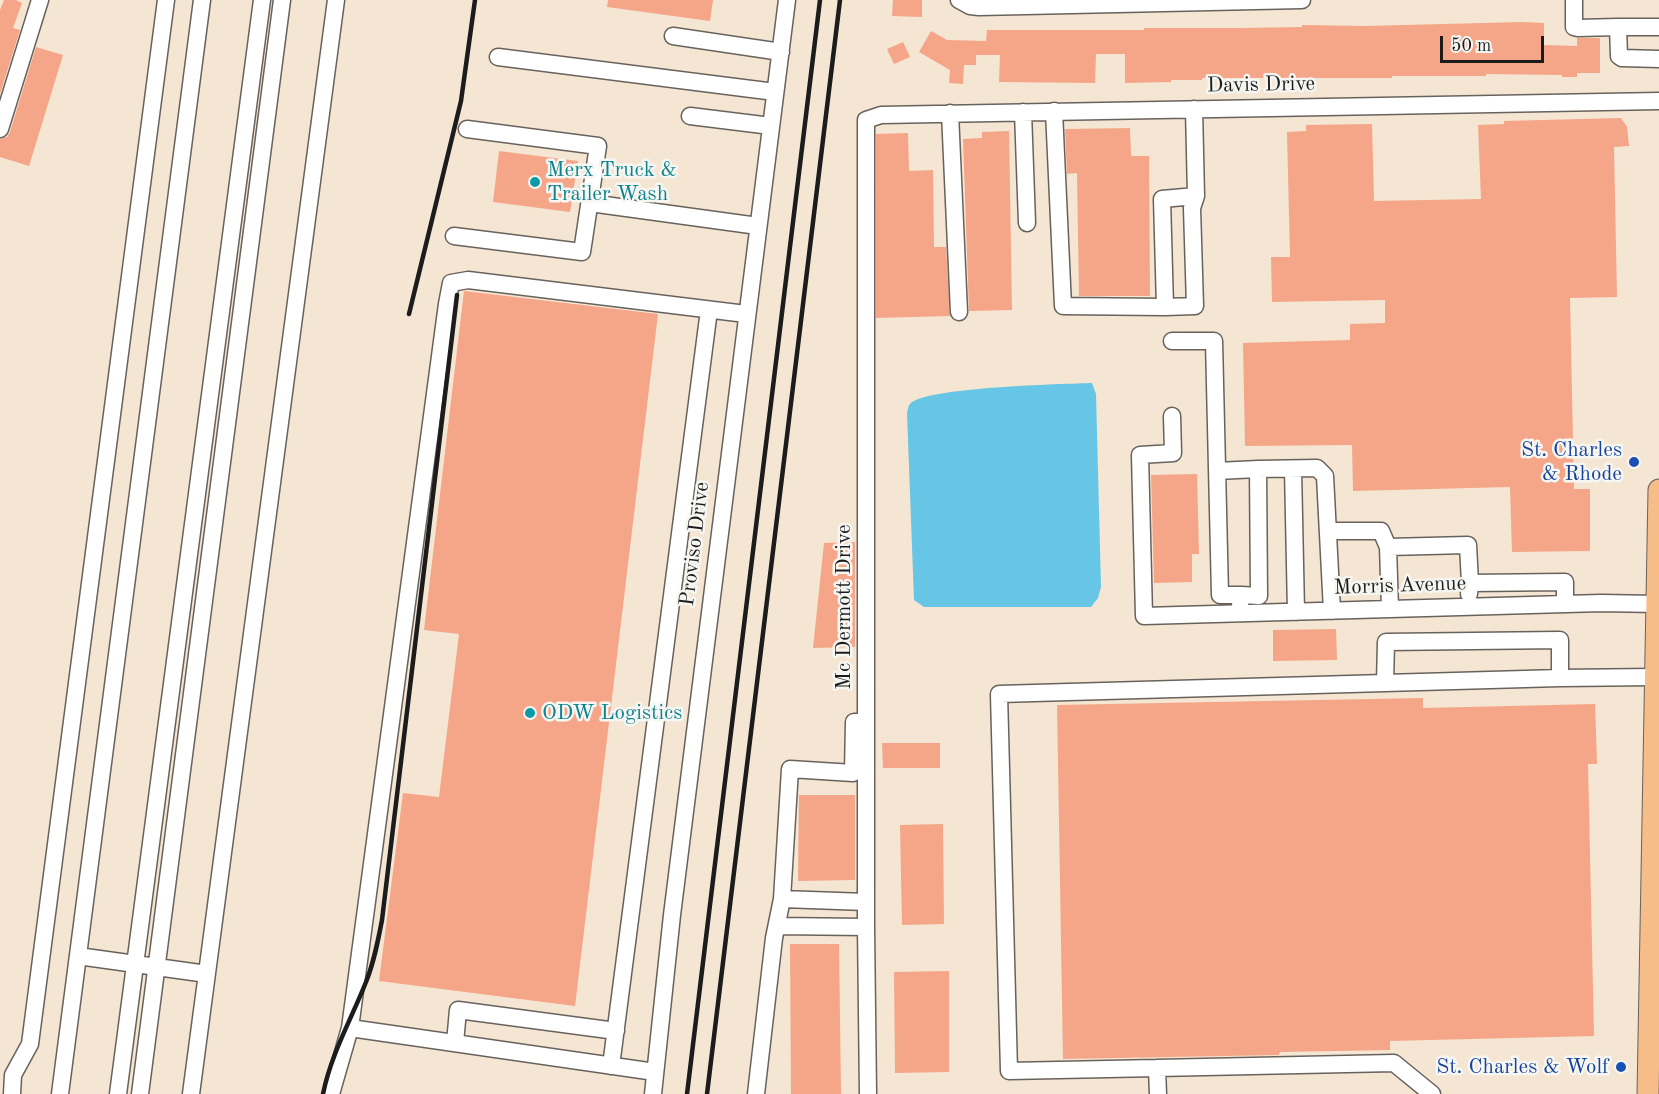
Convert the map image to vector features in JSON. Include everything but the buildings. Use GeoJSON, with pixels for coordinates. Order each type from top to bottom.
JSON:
{"type":"FeatureCollection","features":[{"type":"Feature","properties":{"kind":"main road"},"geometry":{"type":"LineString","coordinates":[[1648,1094],[1654,1042],[1659,490]]}},
{"type":"Feature","properties":{"kind":"street"},"geometry":{"type":"LineString","coordinates":[[1,120],[40,0]]}},
{"type":"Feature","properties":{"kind":"street"},"geometry":{"type":"LineString","coordinates":[[12,1094],[13,1075],[30,1044],[166,0]]}},
{"type":"Feature","properties":{"kind":"street"},"geometry":{"type":"LineString","coordinates":[[60,1094],[202,0]]}},
{"type":"Feature","properties":{"kind":"street"},"geometry":{"type":"LineString","coordinates":[[118,1094],[262,0]]}},
{"type":"Feature","properties":{"kind":"street"},"geometry":{"type":"LineString","coordinates":[[140,1094],[282,0]]}},
{"type":"Feature","properties":{"kind":"street"},"geometry":{"type":"LineString","coordinates":[[191,1094],[336,0]]}},
{"type":"Feature","properties":{"kind":"street","name":"Proviso Drive"},"geometry":{"type":"LineString","coordinates":[[653,1094],[672,915],[787,0]]}},
{"type":"Feature","properties":{"kind":"street"},"geometry":{"type":"LineString","coordinates":[[959,1],[979,7],[1302,0]]}},
{"type":"Feature","properties":{"kind":"street"},"geometry":{"type":"LineString","coordinates":[[1574,0],[1574,27],[1659,27]]}},
{"type":"Feature","properties":{"kind":"street"},"geometry":{"type":"LineString","coordinates":[[1618,27],[1619,56],[1659,59]]}},
{"type":"Feature","properties":{"kind":"street"},"geometry":{"type":"LineString","coordinates":[[673,36],[780,52]]}},
{"type":"Feature","properties":{"kind":"street"},"geometry":{"type":"LineString","coordinates":[[498,57],[775,92]]}},
{"type":"Feature","properties":{"kind":"street","name":"Davis Drive"},"geometry":{"type":"LineString","coordinates":[[866,120],[881,115],[950,113],[1659,101]]}},
{"type":"Feature","properties":{"kind":"street"},"geometry":{"type":"LineString","coordinates":[[1054,111],[1063,306],[1166,307],[1195,306],[1192,208],[1196,196],[1194,109]]}},
{"type":"Feature","properties":{"kind":"street"},"geometry":{"type":"LineString","coordinates":[[1023,112],[1027,223]]}},
{"type":"Feature","properties":{"kind":"street"},"geometry":{"type":"LineString","coordinates":[[950,113],[959,312]]}},
{"type":"Feature","properties":{"kind":"street"},"geometry":{"type":"LineString","coordinates":[[690,116],[771,126]]}},
{"type":"Feature","properties":{"kind":"street","name":"Mc Dermott Drive"},"geometry":{"type":"LineString","coordinates":[[866,120],[868,1094]]}},
{"type":"Feature","properties":{"kind":"street"},"geometry":{"type":"LineString","coordinates":[[454,236],[582,252],[598,146],[467,129]]}},
{"type":"Feature","properties":{"kind":"street"},"geometry":{"type":"LineString","coordinates":[[1166,307],[1162,199],[1196,196]]}},
{"type":"Feature","properties":{"kind":"street"},"geometry":{"type":"LineString","coordinates":[[590,203],[758,226]]}},
{"type":"Feature","properties":{"kind":"street"},"geometry":{"type":"LineString","coordinates":[[330,1094],[350,1028],[451,283],[468,280],[746,314]]}},
{"type":"Feature","properties":{"kind":"street"},"geometry":{"type":"LineString","coordinates":[[611,1066],[710,310]]}},
{"type":"Feature","properties":{"kind":"street"},"geometry":{"type":"LineString","coordinates":[[1172,341],[1214,341],[1220,595],[1259,596],[1258,469]]}},
{"type":"Feature","properties":{"kind":"street","name":"Morris Avenue"},"geometry":{"type":"LineString","coordinates":[[1172,416],[1173,453],[1140,455],[1144,616],[1565,604],[1657,604]]}},
{"type":"Feature","properties":{"kind":"street"},"geometry":{"type":"LineString","coordinates":[[1217,471],[1317,468],[1325,476],[1332,611]]}},
{"type":"Feature","properties":{"kind":"street"},"geometry":{"type":"LineString","coordinates":[[1293,469],[1296,612]]}},
{"type":"Feature","properties":{"kind":"street"},"geometry":{"type":"LineString","coordinates":[[1328,531],[1382,531],[1388,547],[1390,609]]}},
{"type":"Feature","properties":{"kind":"street"},"geometry":{"type":"LineString","coordinates":[[1388,547],[1468,545],[1469,607]]}},
{"type":"Feature","properties":{"kind":"street"},"geometry":{"type":"LineString","coordinates":[[1470,584],[1565,582],[1565,604]]}},
{"type":"Feature","properties":{"kind":"street"},"geometry":{"type":"LineString","coordinates":[[1240,595],[1240,613]]}},
{"type":"Feature","properties":{"kind":"street"},"geometry":{"type":"LineString","coordinates":[[1385,683],[1386,642],[1560,640],[1560,678]]}},
{"type":"Feature","properties":{"kind":"street"},"geometry":{"type":"LineString","coordinates":[[1432,1094],[1394,1063],[1009,1071],[999,694],[1560,678],[1656,685]]}},
{"type":"Feature","properties":{"kind":"street"},"geometry":{"type":"LineString","coordinates":[[756,1094],[782,900],[790,769],[853,773],[854,722],[866,722]]}},
{"type":"Feature","properties":{"kind":"street"},"geometry":{"type":"LineString","coordinates":[[782,900],[866,903]]}},
{"type":"Feature","properties":{"kind":"street"},"geometry":{"type":"LineString","coordinates":[[777,926],[866,927]]}},
{"type":"Feature","properties":{"kind":"street"},"geometry":{"type":"LineString","coordinates":[[78,956],[207,974]]}},
{"type":"Feature","properties":{"kind":"street"},"geometry":{"type":"LineString","coordinates":[[454,1043],[458,1010],[616,1031]]}},
{"type":"Feature","properties":{"kind":"street"},"geometry":{"type":"LineString","coordinates":[[350,1028],[655,1072]]}},
{"type":"Feature","properties":{"kind":"street"},"geometry":{"type":"LineString","coordinates":[[1157,1068],[1158,1094]]}},
{"type":"Feature","properties":{"kind":"water"},"geometry":{"type":"Polygon","coordinates":[[[1092,383],[1096,394],[1101,587],[1098,598],[1091,607],[924,607],[914,600],[907,413],[910,404],[921,398],[967,390],[1092,383]]]}},
{"type":"Feature","properties":{"kind":"railway"},"geometry":{"type":"LineString","coordinates":[[409,314],[461,101],[475,0]]}},
{"type":"Feature","properties":{"kind":"railway"},"geometry":{"type":"LineString","coordinates":[[687,1094],[820,0]]}},
{"type":"Feature","properties":{"kind":"railway"},"geometry":{"type":"LineString","coordinates":[[707,1094],[840,0]]}},
{"type":"Feature","properties":{"kind":"railway"},"geometry":{"type":"LineString","coordinates":[[323,1094],[336,1051],[369,974],[382,920],[457,295]]}},
{"type":"Feature","properties":{"kind":"place","name":"Merx Truck & Trailer Wash"},"geometry":{"type":"Point","coordinates":[535,182]}},
{"type":"Feature","properties":{"kind":"place","name":"St. Charles & Rhode"},"geometry":{"type":"Point","coordinates":[1634,462]}},
{"type":"Feature","properties":{"kind":"place","name":"ODW Logistics"},"geometry":{"type":"Point","coordinates":[530,713]}},
{"type":"Feature","properties":{"kind":"place","name":"St. Charles & Wolf"},"geometry":{"type":"Point","coordinates":[1621,1067]}}]}
